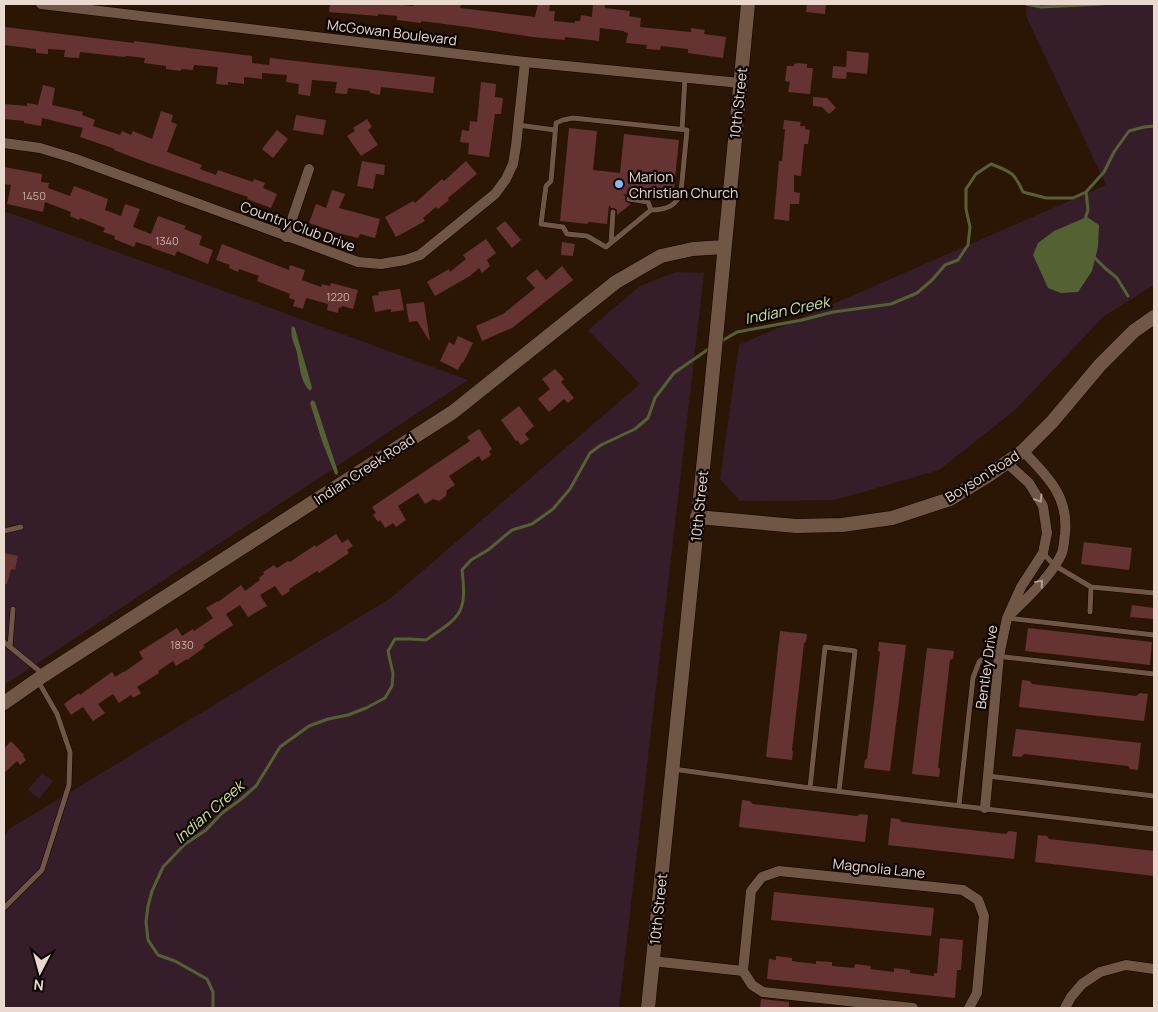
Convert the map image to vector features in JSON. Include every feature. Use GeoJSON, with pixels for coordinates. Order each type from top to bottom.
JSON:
{"type":"FeatureCollection","features":[{"type":"Feature","properties":{"kind":"street","name":"McGowan Boulevard"},"geometry":{"type":"LineString","coordinates":[[41,4],[525,62],[740,83]]}},
{"type":"Feature","properties":{"kind":"street"},"geometry":{"type":"LineString","coordinates":[[136,15],[137,4]]}},
{"type":"Feature","properties":{"kind":"street","name":"10th Street"},"geometry":{"type":"LineString","coordinates":[[648,1008],[748,4]]}},
{"type":"Feature","properties":{"kind":"street","name":"Country Club Drive"},"geometry":{"type":"LineString","coordinates":[[4,143],[40,148],[73,158],[358,262],[381,264],[420,255],[495,194],[506,179],[513,164],[525,62]]}},
{"type":"Feature","properties":{"kind":"street"},"geometry":{"type":"LineString","coordinates":[[286,237],[310,168]]}},
{"type":"Feature","properties":{"kind":"street","name":"Indian Creek Road"},"geometry":{"type":"LineString","coordinates":[[4,703],[40,677],[453,412],[616,282],[661,256],[724,247]]}},
{"type":"Feature","properties":{"kind":"street","name":"Boyson Road"},"geometry":{"type":"LineString","coordinates":[[698,517],[796,526],[842,525],[892,518],[950,499],[1023,451],[1052,422],[1100,365],[1134,331],[1154,318]]}},
{"type":"Feature","properties":{"kind":"street"},"geometry":{"type":"LineString","coordinates":[[1007,618],[1040,583],[1063,551],[1066,525],[1060,497],[1046,474],[1023,451]]}},
{"type":"Feature","properties":{"kind":"street","name":"Bentley Drive"},"geometry":{"type":"LineString","coordinates":[[985,808],[1000,656],[1007,618],[1022,587],[1043,553],[1047,533],[1043,506],[1029,483],[1007,462]]}},
{"type":"Feature","properties":{"kind":"street","name":"Magnolia Lane"},"geometry":{"type":"LineString","coordinates":[[743,971],[751,891],[762,877],[779,871],[963,890],[978,900],[984,916],[977,993],[969,1008]]}},
{"type":"Feature","properties":{"kind":"street"},"geometry":{"type":"LineString","coordinates":[[652,962],[743,971],[752,985],[763,992],[912,1008]]}},
{"type":"Feature","properties":{"kind":"street"},"geometry":{"type":"LineString","coordinates":[[1065,1008],[1082,984],[1100,972],[1126,965],[1154,968]]}},
{"type":"Feature","properties":{"kind":"lane"},"geometry":{"type":"LineString","coordinates":[[682,129],[684,78]]}},
{"type":"Feature","properties":{"kind":"lane"},"geometry":{"type":"LineString","coordinates":[[573,118],[687,130],[679,198],[668,208],[652,210],[606,247],[588,236],[567,234],[563,227],[541,224],[546,186],[551,181],[556,130],[556,122],[573,118]]}},
{"type":"Feature","properties":{"kind":"lane"},"geometry":{"type":"LineString","coordinates":[[518,125],[556,130]]}},
{"type":"Feature","properties":{"kind":"lane"},"geometry":{"type":"LineString","coordinates":[[629,199],[648,202],[652,210]]}},
{"type":"Feature","properties":{"kind":"lane"},"geometry":{"type":"LineString","coordinates":[[611,243],[613,212]]}},
{"type":"Feature","properties":{"kind":"lane"},"geometry":{"type":"LineString","coordinates":[[4,531],[21,527]]}},
{"type":"Feature","properties":{"kind":"lane"},"geometry":{"type":"LineString","coordinates":[[1043,553],[1054,565],[1091,587],[1154,593]]}},
{"type":"Feature","properties":{"kind":"lane"},"geometry":{"type":"LineString","coordinates":[[1090,612],[1091,587]]}},
{"type":"Feature","properties":{"kind":"lane"},"geometry":{"type":"LineString","coordinates":[[10,647],[13,609]]}},
{"type":"Feature","properties":{"kind":"lane"},"geometry":{"type":"LineString","coordinates":[[1007,618],[1154,635]]}},
{"type":"Feature","properties":{"kind":"lane"},"geometry":{"type":"LineString","coordinates":[[4,642],[40,677],[58,714],[70,752],[69,785],[42,870],[4,908]]}},
{"type":"Feature","properties":{"kind":"lane"},"geometry":{"type":"LineString","coordinates":[[810,788],[825,647],[855,651],[839,791]]}},
{"type":"Feature","properties":{"kind":"lane"},"geometry":{"type":"LineString","coordinates":[[959,805],[973,678],[979,662],[987,655],[1154,674]]}},
{"type":"Feature","properties":{"kind":"lane"},"geometry":{"type":"LineString","coordinates":[[672,769],[810,788],[1154,828]]}},
{"type":"Feature","properties":{"kind":"lane"},"geometry":{"type":"LineString","coordinates":[[988,776],[1154,796]]}},
{"type":"Feature","properties":{"kind":"shaded area"},"geometry":{"type":"Polygon","coordinates":[[[1027,4],[1154,4],[1154,285],[1104,316],[1015,410],[939,470],[835,500],[740,501],[720,479],[739,345],[1106,185],[1026,16],[1027,4]]]}},
{"type":"Feature","properties":{"kind":"shaded area"},"geometry":{"type":"Polygon","coordinates":[[[4,212],[10,213],[468,380],[4,685],[4,212]]]}},
{"type":"Feature","properties":{"kind":"shaded area"},"geometry":{"type":"Polygon","coordinates":[[[1087,217],[1099,225],[1098,247],[1092,271],[1078,292],[1061,293],[1048,288],[1033,255],[1038,243],[1054,231],[1087,217]]]}},
{"type":"Feature","properties":{"kind":"shaded area"},"geometry":{"type":"Polygon","coordinates":[[[676,272],[704,273],[619,1008],[4,1008],[4,838],[9,829],[391,598],[640,384],[588,330],[640,286],[676,272]]]}},
{"type":"Feature","properties":{"kind":"shaded area"},"geometry":{"type":"Polygon","coordinates":[[[292,326],[295,328],[310,380],[312,388],[310,391],[302,377],[292,338],[292,326]]]}},
{"type":"Feature","properties":{"kind":"shaded area"},"geometry":{"type":"Polygon","coordinates":[[[312,400],[317,408],[338,472],[337,475],[322,441],[310,403],[312,400]]]}},
{"type":"Feature","properties":{"kind":"shaded area"},"geometry":{"type":"Polygon","coordinates":[[[42,773],[53,781],[39,799],[28,790],[42,773]]]}},
{"type":"Feature","properties":{"kind":"building"},"geometry":{"type":"Polygon","coordinates":[[[330,4],[395,4],[413,6],[414,4],[461,4],[460,8],[535,17],[538,4],[550,4],[549,11],[555,11],[554,21],[575,23],[575,21],[580,21],[581,15],[592,17],[593,4],[605,4],[605,8],[630,11],[629,16],[641,18],[640,27],[691,32],[691,28],[705,30],[704,34],[726,37],[723,58],[688,53],[688,49],[661,46],[660,50],[646,49],[647,45],[626,43],[628,33],[624,31],[600,28],[599,41],[565,37],[565,40],[421,21],[421,23],[397,20],[397,16],[329,12],[330,4]]]}},
{"type":"Feature","properties":{"kind":"building"},"geometry":{"type":"Polygon","coordinates":[[[807,4],[826,4],[825,14],[806,12],[807,4]]]}},
{"type":"Feature","properties":{"kind":"building"},"geometry":{"type":"Polygon","coordinates":[[[5,27],[252,56],[252,63],[269,65],[270,58],[435,77],[433,93],[381,87],[380,95],[370,93],[370,91],[348,88],[347,94],[335,93],[337,82],[312,80],[310,96],[298,94],[299,84],[286,82],[287,75],[262,73],[262,79],[244,77],[244,84],[228,82],[228,85],[216,84],[218,67],[194,65],[193,70],[181,69],[181,71],[166,69],[166,66],[144,63],[145,58],[80,52],[79,58],[64,57],[65,50],[48,49],[48,54],[36,53],[36,49],[4,45],[5,27]]]}},
{"type":"Feature","properties":{"kind":"building"},"geometry":{"type":"Polygon","coordinates":[[[847,51],[869,53],[867,74],[847,72],[846,79],[832,78],[833,66],[846,67],[847,51]]]}},
{"type":"Feature","properties":{"kind":"building"},"geometry":{"type":"Polygon","coordinates":[[[794,64],[807,64],[807,68],[813,68],[810,94],[788,92],[790,82],[785,81],[787,66],[794,66],[794,64]]]}},
{"type":"Feature","properties":{"kind":"building"},"geometry":{"type":"Polygon","coordinates":[[[481,82],[496,84],[495,97],[503,98],[501,114],[495,114],[489,157],[468,154],[469,143],[460,142],[462,130],[469,131],[470,121],[477,122],[481,82]]]}},
{"type":"Feature","properties":{"kind":"building"},"geometry":{"type":"Polygon","coordinates":[[[43,85],[55,88],[52,105],[83,112],[82,115],[95,120],[93,126],[120,135],[122,131],[131,135],[133,131],[152,139],[161,111],[173,115],[171,122],[177,124],[167,152],[202,165],[200,169],[216,175],[218,170],[253,182],[254,179],[265,183],[263,188],[277,194],[271,208],[247,199],[248,197],[148,163],[80,137],[83,128],[42,118],[41,126],[24,123],[24,121],[4,119],[4,104],[27,106],[27,103],[38,105],[43,85]]]}},
{"type":"Feature","properties":{"kind":"building"},"geometry":{"type":"Polygon","coordinates":[[[813,97],[827,98],[836,108],[829,114],[822,107],[813,106],[813,97]]]}},
{"type":"Feature","properties":{"kind":"building"},"geometry":{"type":"Polygon","coordinates":[[[296,115],[326,120],[323,135],[293,130],[296,115]]]}},
{"type":"Feature","properties":{"kind":"building"},"geometry":{"type":"Polygon","coordinates":[[[367,119],[372,127],[368,130],[378,145],[361,156],[347,136],[355,131],[353,128],[367,119]]]}},
{"type":"Feature","properties":{"kind":"building"},"geometry":{"type":"Polygon","coordinates":[[[784,120],[801,122],[800,126],[805,126],[805,129],[810,130],[808,144],[804,144],[801,176],[794,175],[794,192],[800,193],[799,204],[790,204],[789,221],[774,219],[779,161],[782,161],[784,120]]]}},
{"type":"Feature","properties":{"kind":"building","name":"Marion Christian Church"},"geometry":{"type":"Polygon","coordinates":[[[569,128],[597,131],[593,170],[620,173],[624,134],[679,140],[673,198],[623,194],[626,202],[631,204],[617,215],[617,210],[609,205],[607,224],[560,221],[569,128]]]}},
{"type":"Feature","properties":{"kind":"building"},"geometry":{"type":"Polygon","coordinates":[[[277,130],[288,139],[273,158],[262,149],[277,130]]]}},
{"type":"Feature","properties":{"kind":"building"},"geometry":{"type":"Polygon","coordinates":[[[362,161],[385,165],[384,175],[376,174],[373,189],[357,186],[362,161]]]}},
{"type":"Feature","properties":{"kind":"building"},"geometry":{"type":"Polygon","coordinates":[[[466,161],[477,174],[448,198],[449,200],[438,209],[436,207],[423,218],[425,221],[396,237],[385,217],[413,201],[415,203],[466,161]]]}},
{"type":"Feature","properties":{"kind":"building"},"geometry":{"type":"Polygon","coordinates":[[[4,167],[42,174],[41,182],[49,183],[48,188],[70,196],[74,186],[108,199],[105,210],[121,216],[125,204],[140,209],[133,227],[151,234],[158,216],[186,226],[184,229],[202,236],[199,245],[213,250],[208,264],[177,251],[175,256],[136,242],[134,247],[114,239],[115,236],[103,232],[105,228],[80,218],[79,220],[70,216],[71,212],[45,202],[43,212],[7,204],[11,185],[4,184],[4,167]]]}},
{"type":"Feature","properties":{"kind":"building"},"geometry":{"type":"Polygon","coordinates":[[[332,190],[345,194],[339,208],[380,219],[375,238],[360,234],[358,238],[309,223],[316,204],[326,208],[332,190]]]}},
{"type":"Feature","properties":{"kind":"building"},"geometry":{"type":"Polygon","coordinates":[[[505,221],[521,240],[512,248],[496,228],[505,221]]]}},
{"type":"Feature","properties":{"kind":"building"},"geometry":{"type":"Polygon","coordinates":[[[486,239],[496,253],[487,260],[490,266],[482,273],[479,268],[470,276],[435,296],[427,282],[449,269],[450,272],[466,259],[463,255],[486,239]]]}},
{"type":"Feature","properties":{"kind":"building"},"geometry":{"type":"Polygon","coordinates":[[[562,242],[575,244],[573,256],[561,255],[562,242]]]}},
{"type":"Feature","properties":{"kind":"building"},"geometry":{"type":"Polygon","coordinates":[[[222,244],[289,270],[290,265],[305,270],[302,280],[321,287],[322,284],[330,286],[331,283],[358,290],[353,309],[342,306],[341,308],[339,307],[338,313],[327,310],[328,304],[306,298],[303,309],[293,306],[295,300],[289,298],[290,294],[257,281],[259,276],[239,269],[238,272],[229,268],[230,265],[216,260],[222,244]]]}},
{"type":"Feature","properties":{"kind":"building"},"geometry":{"type":"Polygon","coordinates":[[[562,266],[573,280],[512,328],[482,341],[476,326],[503,314],[535,288],[526,278],[537,269],[546,280],[562,266]]]}},
{"type":"Feature","properties":{"kind":"building"},"geometry":{"type":"Polygon","coordinates":[[[400,289],[404,310],[391,312],[391,309],[375,312],[372,296],[379,295],[378,292],[400,289]]]}},
{"type":"Feature","properties":{"kind":"building"},"geometry":{"type":"Polygon","coordinates":[[[424,302],[430,342],[417,321],[409,322],[406,304],[424,302]]]}},
{"type":"Feature","properties":{"kind":"building"},"geometry":{"type":"Polygon","coordinates":[[[458,336],[473,343],[458,370],[440,361],[449,342],[454,345],[458,336]]]}},
{"type":"Feature","properties":{"kind":"building"},"geometry":{"type":"Polygon","coordinates":[[[555,369],[564,379],[561,382],[574,398],[568,403],[564,399],[549,412],[538,399],[550,389],[542,379],[555,369]]]}},
{"type":"Feature","properties":{"kind":"building"},"geometry":{"type":"Polygon","coordinates":[[[519,406],[534,426],[525,434],[529,439],[521,445],[501,420],[519,406]]]}},
{"type":"Feature","properties":{"kind":"building"},"geometry":{"type":"Polygon","coordinates":[[[479,429],[492,449],[489,451],[491,455],[482,461],[479,456],[449,476],[455,485],[447,490],[446,496],[439,501],[433,499],[425,504],[418,493],[398,506],[406,520],[396,527],[393,523],[385,528],[380,520],[378,522],[373,515],[376,513],[372,507],[470,441],[467,437],[479,429]]]}},
{"type":"Feature","properties":{"kind":"building"},"geometry":{"type":"Polygon","coordinates":[[[336,534],[342,543],[348,539],[353,546],[347,550],[349,553],[319,573],[317,571],[289,589],[290,591],[282,596],[275,586],[260,595],[267,606],[248,617],[240,605],[226,614],[233,625],[203,645],[205,647],[187,660],[176,666],[173,661],[158,671],[159,673],[137,687],[140,694],[133,698],[131,695],[119,703],[113,694],[98,704],[105,713],[93,721],[83,707],[71,715],[64,704],[112,672],[115,677],[143,659],[139,652],[177,628],[182,636],[193,629],[194,631],[213,618],[206,608],[218,602],[241,585],[245,591],[260,580],[259,578],[264,574],[263,572],[274,565],[277,568],[288,561],[290,562],[315,545],[316,547],[336,534]]]}},
{"type":"Feature","properties":{"kind":"building"},"geometry":{"type":"Polygon","coordinates":[[[1084,542],[1132,548],[1129,570],[1081,564],[1084,542]]]}},
{"type":"Feature","properties":{"kind":"building"},"geometry":{"type":"Polygon","coordinates":[[[4,553],[18,556],[15,570],[11,569],[7,584],[4,584],[4,553]]]}},
{"type":"Feature","properties":{"kind":"building"},"geometry":{"type":"Polygon","coordinates":[[[1132,605],[1154,608],[1154,619],[1130,617],[1132,605]]]}},
{"type":"Feature","properties":{"kind":"building"},"geometry":{"type":"Polygon","coordinates":[[[1028,628],[1152,642],[1150,665],[1025,651],[1028,628]]]}},
{"type":"Feature","properties":{"kind":"building"},"geometry":{"type":"Polygon","coordinates":[[[780,631],[807,634],[806,642],[804,643],[792,760],[766,757],[780,631]]]}},
{"type":"Feature","properties":{"kind":"building"},"geometry":{"type":"Polygon","coordinates":[[[879,642],[906,645],[890,771],[864,768],[865,760],[867,759],[880,652],[878,651],[879,642]]]}},
{"type":"Feature","properties":{"kind":"building"},"geometry":{"type":"Polygon","coordinates":[[[927,648],[954,651],[953,659],[950,660],[938,767],[940,769],[939,777],[912,774],[927,648]]]}},
{"type":"Feature","properties":{"kind":"building"},"geometry":{"type":"Polygon","coordinates":[[[1022,680],[1030,681],[1032,684],[1136,696],[1140,693],[1148,694],[1144,721],[1019,707],[1022,680]]]}},
{"type":"Feature","properties":{"kind":"building"},"geometry":{"type":"Polygon","coordinates":[[[1016,729],[1141,743],[1138,770],[1130,769],[1128,766],[1024,754],[1021,757],[1012,756],[1016,729]]]}},
{"type":"Feature","properties":{"kind":"building"},"geometry":{"type":"Polygon","coordinates":[[[11,741],[24,755],[26,760],[20,765],[17,761],[4,773],[4,749],[11,741]]]}},
{"type":"Feature","properties":{"kind":"building"},"geometry":{"type":"Polygon","coordinates":[[[742,800],[750,801],[753,804],[857,816],[860,814],[868,815],[865,842],[739,827],[742,800]]]}},
{"type":"Feature","properties":{"kind":"building"},"geometry":{"type":"Polygon","coordinates":[[[891,818],[899,819],[902,822],[1006,834],[1009,831],[1017,832],[1014,859],[888,845],[891,818]]]}},
{"type":"Feature","properties":{"kind":"building"},"geometry":{"type":"Polygon","coordinates":[[[1038,835],[1047,836],[1049,839],[1154,851],[1154,876],[1035,862],[1038,835]]]}},
{"type":"Feature","properties":{"kind":"building"},"geometry":{"type":"Polygon","coordinates":[[[774,892],[934,908],[931,936],[771,920],[774,892]]]}},
{"type":"Feature","properties":{"kind":"building"},"geometry":{"type":"Polygon","coordinates":[[[940,938],[963,940],[961,970],[957,970],[955,998],[767,979],[769,959],[776,960],[776,956],[792,958],[792,961],[799,962],[816,964],[816,961],[832,962],[832,966],[854,968],[855,964],[871,966],[870,969],[894,972],[894,968],[910,970],[910,973],[934,976],[934,973],[937,973],[940,938]]]}},
{"type":"Feature","properties":{"kind":"building"},"geometry":{"type":"Polygon","coordinates":[[[761,999],[789,1002],[789,1008],[760,1008],[761,999]]]}},
{"type":"Feature","properties":{"kind":"waterway"},"geometry":{"type":"LineString","coordinates":[[1026,4],[1041,7],[1103,4]]}},
{"type":"Feature","properties":{"kind":"waterway","name":"Indian Creek"},"geometry":{"type":"LineString","coordinates":[[720,342],[737,332],[802,320],[833,312],[891,304],[917,293],[945,265],[958,260],[968,245],[970,227],[966,209],[966,189],[976,174],[991,164],[1011,173],[1023,192],[1046,198],[1073,198],[1086,192],[1104,172],[1114,152],[1129,131],[1154,126]]}},
{"type":"Feature","properties":{"kind":"waterway"},"geometry":{"type":"LineString","coordinates":[[1085,219],[1088,210],[1086,192]]}},
{"type":"Feature","properties":{"kind":"waterway"},"geometry":{"type":"LineString","coordinates":[[1093,256],[1117,278],[1128,296]]}},
{"type":"Feature","properties":{"kind":"waterway","name":"Indian Creek"},"geometry":{"type":"LineString","coordinates":[[213,1008],[213,992],[207,979],[175,961],[158,955],[148,940],[146,922],[148,906],[152,891],[163,867],[185,844],[206,830],[222,813],[256,786],[280,747],[309,726],[328,719],[348,715],[385,698],[392,686],[393,674],[388,651],[395,639],[426,640],[454,619],[462,605],[462,570],[471,560],[488,550],[512,530],[532,524],[553,509],[570,489],[590,453],[601,445],[635,429],[648,418],[655,398],[674,373],[710,348]]}},
{"type":"Feature","properties":{"kind":"place","name":"Marion Christian Church"},"geometry":{"type":"Point","coordinates":[619,184]}}]}
